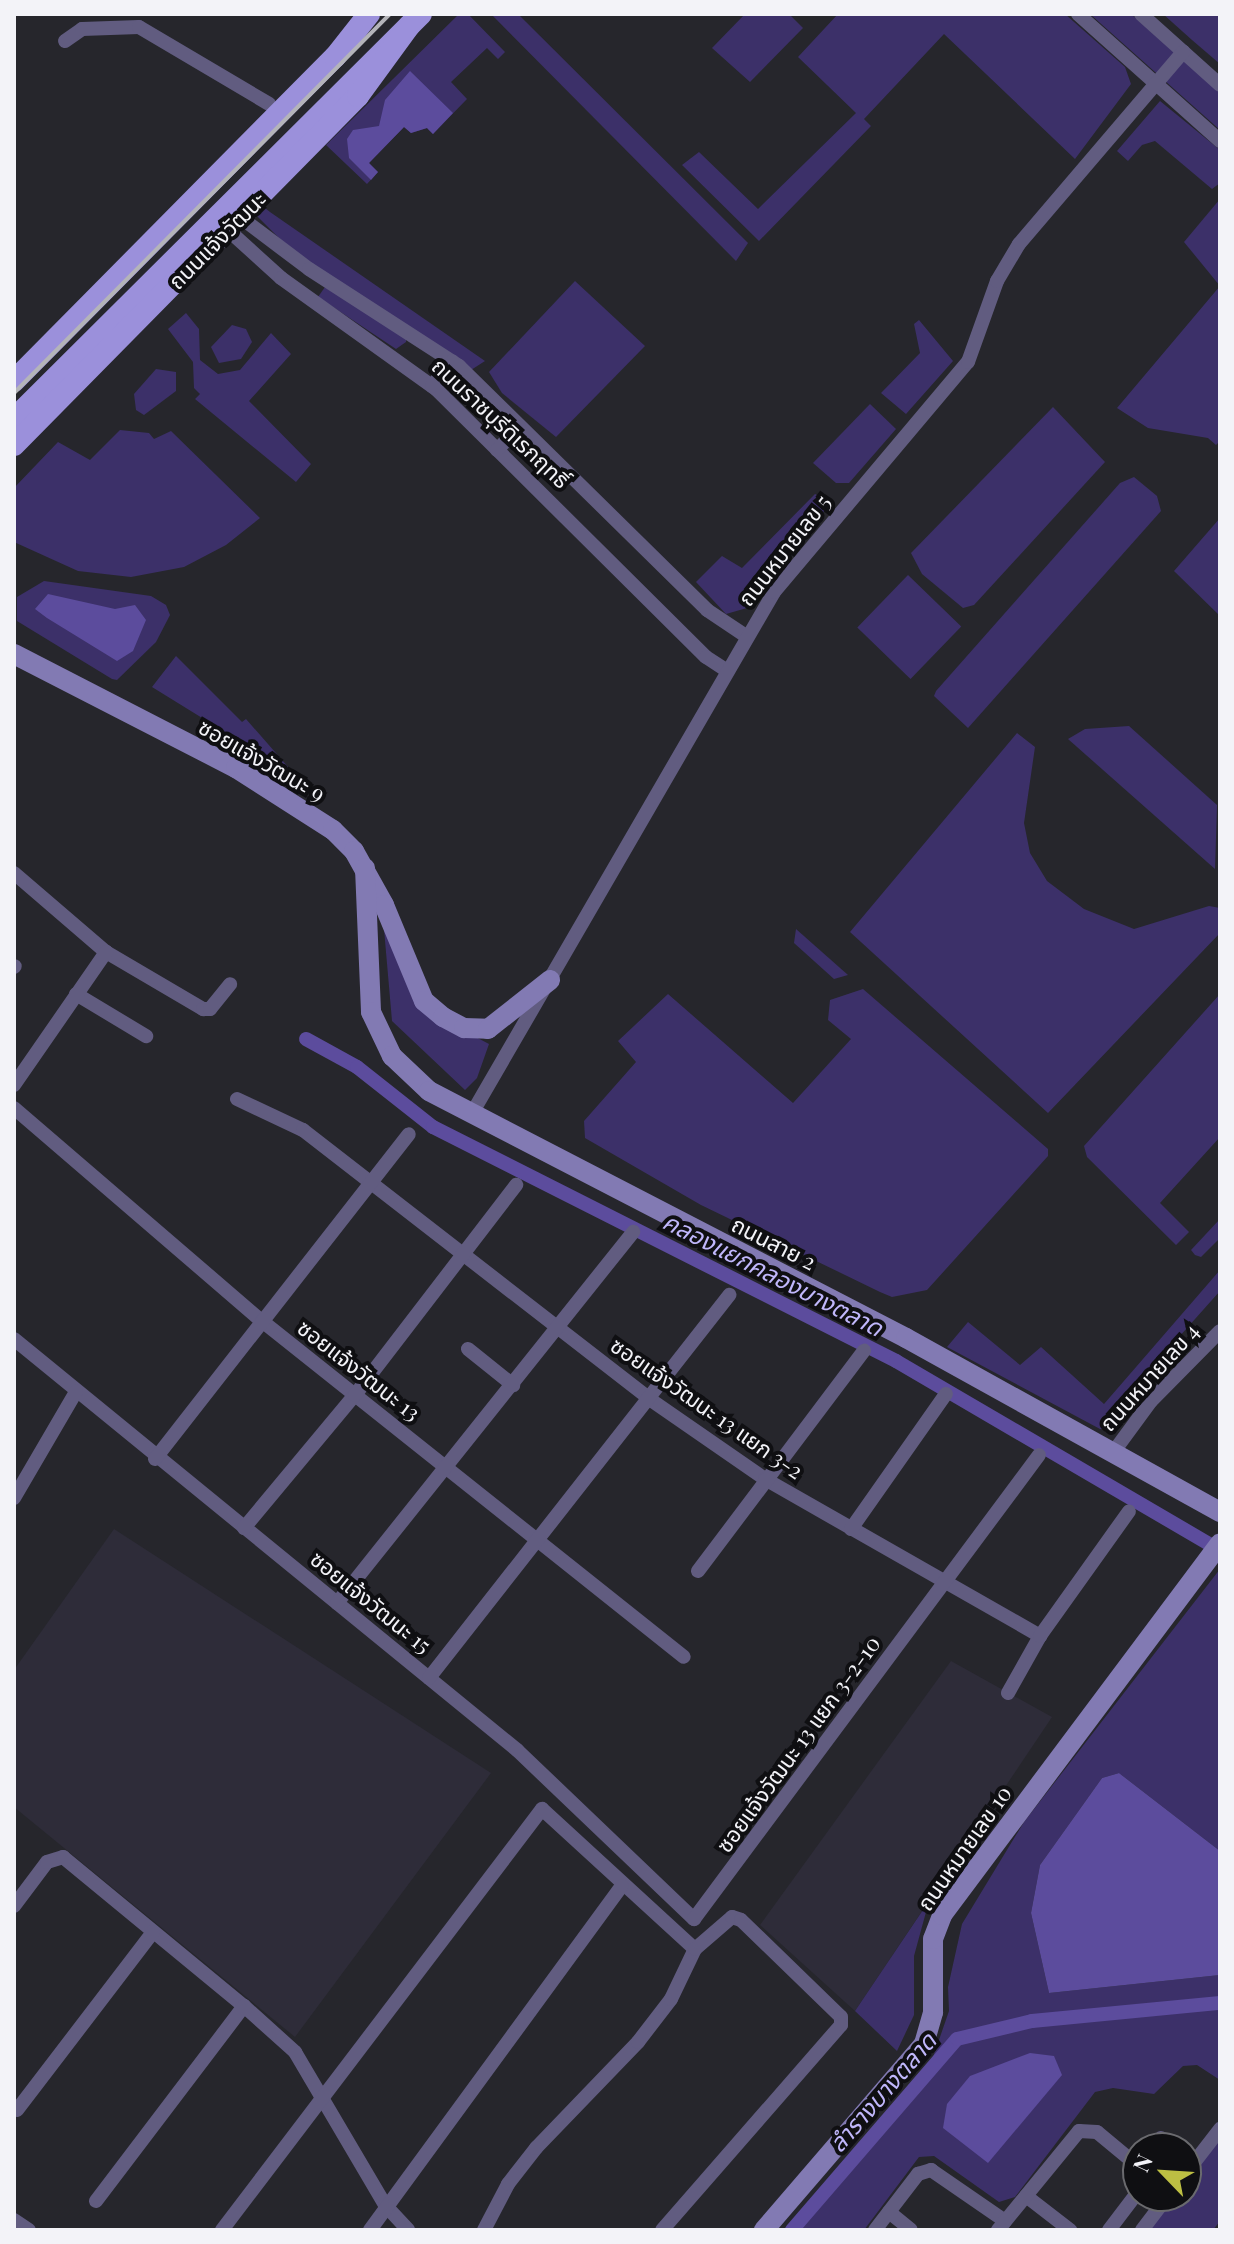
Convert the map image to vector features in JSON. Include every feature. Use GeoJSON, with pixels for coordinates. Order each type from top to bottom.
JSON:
{"type":"FeatureCollection","features":[{"type":"Feature","properties":{"kind":"main road"},"geometry":{"type":"LineString","coordinates":[[14,362],[361,14]]}},
{"type":"Feature","properties":{"kind":"main road","name":"ถนนแจ้งวัฒนะ"},"geometry":{"type":"LineString","coordinates":[[14,381],[335,57],[369,14]]}},
{"type":"Feature","properties":{"kind":"main road","name":"ถนนแจ้งวัฒนะ"},"geometry":{"type":"LineString","coordinates":[[14,445],[367,85],[415,20]]}},
{"type":"Feature","properties":{"kind":"main road","name":"ถนนแจ้งวัฒนะ"},"geometry":{"type":"LineString","coordinates":[[14,419],[415,20]]}},
{"type":"Feature","properties":{"kind":"street"},"geometry":{"type":"LineString","coordinates":[[1078,14],[1220,141]]}},
{"type":"Feature","properties":{"kind":"street"},"geometry":{"type":"LineString","coordinates":[[1141,14],[1220,85]]}},
{"type":"Feature","properties":{"kind":"street"},"geometry":{"type":"LineString","coordinates":[[65,41],[82,29],[139,27],[269,104]]}},
{"type":"Feature","properties":{"kind":"street","name":"ถนนหมายเลข 5"},"geometry":{"type":"LineString","coordinates":[[471,1115],[726,670],[774,592],[968,362],[997,281],[1019,244],[1183,52]]}},
{"type":"Feature","properties":{"kind":"street","name":"ถนนราชบุรีดิเรกฤทธิ์"},"geometry":{"type":"LineString","coordinates":[[234,223],[452,361],[707,610],[746,636]]}},
{"type":"Feature","properties":{"kind":"street","name":"ถนนราชบุรีดิเรกฤทธิ์"},"geometry":{"type":"LineString","coordinates":[[234,223],[281,278],[400,360],[432,386],[706,657],[726,670]]}},
{"type":"Feature","properties":{"kind":"street"},"geometry":{"type":"LineString","coordinates":[[400,360],[417,338]]}},
{"type":"Feature","properties":{"kind":"street"},"geometry":{"type":"LineString","coordinates":[[432,386],[452,361]]}},
{"type":"Feature","properties":{"kind":"street"},"geometry":{"type":"LineString","coordinates":[[497,450],[519,427]]}},
{"type":"Feature","properties":{"kind":"street","name":"ซอยแจ้งวัฒนะ 9"},"geometry":{"type":"LineString","coordinates":[[14,645],[34,661]]}},
{"type":"Feature","properties":{"kind":"street","name":"ซอยแจ้งวัฒนะ 9"},"geometry":{"type":"LineString","coordinates":[[14,654],[34,661],[278,792],[333,830],[365,868],[424,1001],[443,1017],[464,1028],[488,1029],[550,980]]}},
{"type":"Feature","properties":{"kind":"street"},"geometry":{"type":"LineString","coordinates":[[365,868],[371,1012],[378,1035],[407,1074],[471,1115]]}},
{"type":"Feature","properties":{"kind":"street"},"geometry":{"type":"LineString","coordinates":[[14,873],[106,952],[203,1009],[210,1009],[230,984]]}},
{"type":"Feature","properties":{"kind":"street"},"geometry":{"type":"LineString","coordinates":[[14,1085],[106,952]]}},
{"type":"Feature","properties":{"kind":"street"},"geometry":{"type":"LineString","coordinates":[[76,994],[146,1036]]}},
{"type":"Feature","properties":{"kind":"street","name":"ซอยแจ้งวัฒนะ 13 แยก 3-2"},"geometry":{"type":"LineString","coordinates":[[237,1099],[303,1130],[369,1185],[648,1398],[765,1479],[941,1584],[1040,1636]]}},
{"type":"Feature","properties":{"kind":"street","name":"ซอยแจ้งวัฒนะ 13"},"geometry":{"type":"LineString","coordinates":[[14,1108],[262,1321],[684,1657]]}},
{"type":"Feature","properties":{"kind":"street","name":"ถนนสาย 2"},"geometry":{"type":"LineString","coordinates":[[471,1115],[880,1325],[1220,1512]]}},
{"type":"Feature","properties":{"kind":"street"},"geometry":{"type":"LineString","coordinates":[[155,1459],[409,1134]]}},
{"type":"Feature","properties":{"kind":"street"},"geometry":{"type":"LineString","coordinates":[[244,1528],[355,1395],[516,1185]]}},
{"type":"Feature","properties":{"kind":"street"},"geometry":{"type":"LineString","coordinates":[[337,1603],[633,1232]]}},
{"type":"Feature","properties":{"kind":"street"},"geometry":{"type":"LineString","coordinates":[[429,1678],[729,1295]]}},
{"type":"Feature","properties":{"kind":"street","name":"ถนนหมายเลข 4"},"geometry":{"type":"LineString","coordinates":[[1112,1454],[1151,1401],[1220,1331]]}},
{"type":"Feature","properties":{"kind":"street","name":"ซอยแจ้งวัฒนะ 15"},"geometry":{"type":"LineString","coordinates":[[14,1339],[155,1459],[517,1750],[685,1916]]}},
{"type":"Feature","properties":{"kind":"street"},"geometry":{"type":"LineString","coordinates":[[468,1349],[513,1385]]}},
{"type":"Feature","properties":{"kind":"street"},"geometry":{"type":"LineString","coordinates":[[698,1571],[864,1351]]}},
{"type":"Feature","properties":{"kind":"street"},"geometry":{"type":"LineString","coordinates":[[14,1498],[76,1392]]}},
{"type":"Feature","properties":{"kind":"street"},"geometry":{"type":"LineString","coordinates":[[851,1529],[946,1394]]}},
{"type":"Feature","properties":{"kind":"street"},"geometry":{"type":"LineString","coordinates":[[941,1584],[1039,1455]]}},
{"type":"Feature","properties":{"kind":"street"},"geometry":{"type":"LineString","coordinates":[[1008,1693],[1040,1636],[1129,1511]]}},
{"type":"Feature","properties":{"kind":"street","name":"ถนนหมายเลข 10"},"geometry":{"type":"LineString","coordinates":[[764,2230],[924,2044],[933,2012],[933,1939],[942,1915],[1216,1549]]}},
{"type":"Feature","properties":{"kind":"street","name":"ซอยแจ้งวัฒนะ 13 แยก 3-2-10"},"geometry":{"type":"LineString","coordinates":[[685,1916],[701,1915],[941,1584]]}},
{"type":"Feature","properties":{"kind":"street"},"geometry":{"type":"LineString","coordinates":[[222,2230],[542,1809],[622,1886],[695,1949]]}},
{"type":"Feature","properties":{"kind":"street"},"geometry":{"type":"LineString","coordinates":[[14,1906],[47,1862],[63,1857],[295,2052],[385,2205],[408,2230]]}},
{"type":"Feature","properties":{"kind":"street"},"geometry":{"type":"LineString","coordinates":[[370,2230],[385,2205],[622,1886]]}},
{"type":"Feature","properties":{"kind":"street"},"geometry":{"type":"LineString","coordinates":[[484,2230],[508,2184],[536,2148],[638,2042],[671,1999],[695,1949],[725,1921],[741,1920],[841,2017],[841,2025],[662,2230]]}},
{"type":"Feature","properties":{"kind":"street"},"geometry":{"type":"LineString","coordinates":[[17,2110],[153,1932]]}},
{"type":"Feature","properties":{"kind":"street"},"geometry":{"type":"LineString","coordinates":[[96,2201],[244,2006]]}},
{"type":"Feature","properties":{"kind":"street"},"geometry":{"type":"LineString","coordinates":[[1202,2152],[1220,2129]]}},
{"type":"Feature","properties":{"kind":"street"},"geometry":{"type":"LineString","coordinates":[[875,2230],[918,2174],[935,2170],[1002,2226],[1079,2131],[1097,2132],[1122,2153]]}},
{"type":"Feature","properties":{"kind":"street"},"geometry":{"type":"LineString","coordinates":[[1026,2196],[1070,2230]]}},
{"type":"Feature","properties":{"kind":"street"},"geometry":{"type":"LineString","coordinates":[[889,2212],[911,2230]]}},
{"type":"Feature","properties":{"kind":"street"},"geometry":{"type":"LineString","coordinates":[[1109,2230],[1123,2212]]}},
{"type":"Feature","properties":{"kind":"street"},"geometry":{"type":"LineString","coordinates":[[1142,2230],[1156,2212]]}},
{"type":"Feature","properties":{"kind":"street"},"geometry":{"type":"LineString","coordinates":[[14,2220],[29,2230]]}},
{"type":"Feature","properties":{"kind":"shaded area"},"geometry":{"type":"Polygon","coordinates":[[[459,14],[468,14],[505,52],[498,59],[487,48],[451,82],[467,99],[433,134],[427,128],[411,133],[404,127],[369,163],[378,172],[367,184],[326,145],[459,14]]]}},
{"type":"Feature","properties":{"kind":"shaded area"},"geometry":{"type":"Polygon","coordinates":[[[491,14],[518,14],[748,243],[736,261],[491,14]]]}},
{"type":"Feature","properties":{"kind":"shaded area"},"geometry":{"type":"Polygon","coordinates":[[[745,14],[789,14],[803,28],[750,82],[712,48],[745,14]]]}},
{"type":"Feature","properties":{"kind":"shaded area"},"geometry":{"type":"Polygon","coordinates":[[[838,14],[1065,14],[1125,67],[1131,84],[1075,159],[944,34],[864,119],[871,126],[759,241],[682,165],[699,152],[758,209],[856,113],[798,57],[838,14]]]}},
{"type":"Feature","properties":{"kind":"shaded area"},"geometry":{"type":"Polygon","coordinates":[[[1090,14],[1131,14],[1220,93],[1220,130],[1090,14]]]}},
{"type":"Feature","properties":{"kind":"shaded area"},"geometry":{"type":"Polygon","coordinates":[[[1163,14],[1220,14],[1220,64],[1192,40],[1163,14]]]}},
{"type":"Feature","properties":{"kind":"shaded area"},"geometry":{"type":"Polygon","coordinates":[[[410,71],[453,113],[433,134],[427,128],[411,133],[404,127],[369,163],[378,172],[371,180],[349,158],[347,139],[353,130],[379,126],[385,100],[410,71]]]}},
{"type":"Feature","properties":{"kind":"shaded area"},"geometry":{"type":"Polygon","coordinates":[[[1160,101],[1220,150],[1220,183],[1212,189],[1155,141],[1142,145],[1128,161],[1117,151],[1160,101]]]}},
{"type":"Feature","properties":{"kind":"shaded area"},"geometry":{"type":"Polygon","coordinates":[[[1220,199],[1220,286],[1184,242],[1220,199]]]}},
{"type":"Feature","properties":{"kind":"shaded area"},"geometry":{"type":"Polygon","coordinates":[[[265,208],[485,361],[471,370],[288,247],[257,216],[265,208]]]}},
{"type":"Feature","properties":{"kind":"shaded area"},"geometry":{"type":"Polygon","coordinates":[[[575,281],[645,346],[556,437],[502,393],[489,372],[575,281]]]}},
{"type":"Feature","properties":{"kind":"shaded area"},"geometry":{"type":"Polygon","coordinates":[[[1220,286],[1220,441],[1216,445],[1208,438],[1148,428],[1117,408],[1220,286]]]}},
{"type":"Feature","properties":{"kind":"shaded area"},"geometry":{"type":"Polygon","coordinates":[[[325,287],[406,337],[406,342],[396,349],[318,297],[325,287]]]}},
{"type":"Feature","properties":{"kind":"shaded area"},"geometry":{"type":"Polygon","coordinates":[[[186,313],[199,329],[200,360],[218,374],[240,370],[271,333],[291,354],[249,401],[311,464],[296,482],[195,399],[200,394],[194,388],[193,362],[168,329],[186,313]]]}},
{"type":"Feature","properties":{"kind":"shaded area"},"geometry":{"type":"Polygon","coordinates":[[[919,320],[953,361],[906,414],[881,393],[920,353],[914,324],[919,320]]]}},
{"type":"Feature","properties":{"kind":"shaded area"},"geometry":{"type":"Polygon","coordinates":[[[232,325],[246,329],[252,342],[241,359],[219,363],[211,347],[232,325]]]}},
{"type":"Feature","properties":{"kind":"shaded area"},"geometry":{"type":"Polygon","coordinates":[[[156,369],[176,372],[176,391],[144,415],[136,410],[134,394],[156,369]]]}},
{"type":"Feature","properties":{"kind":"shaded area"},"geometry":{"type":"Polygon","coordinates":[[[870,404],[896,429],[849,483],[836,483],[813,463],[870,404]]]}},
{"type":"Feature","properties":{"kind":"shaded area"},"geometry":{"type":"Polygon","coordinates":[[[1053,407],[1105,462],[974,605],[963,608],[922,574],[911,553],[1053,407]]]}},
{"type":"Feature","properties":{"kind":"shaded area"},"geometry":{"type":"Polygon","coordinates":[[[120,430],[149,433],[154,439],[171,431],[260,518],[226,545],[184,567],[131,577],[78,571],[14,542],[14,488],[58,442],[90,460],[120,430]]]}},
{"type":"Feature","properties":{"kind":"shaded area"},"geometry":{"type":"Polygon","coordinates":[[[1134,477],[1157,496],[1161,511],[968,728],[934,696],[936,691],[1120,483],[1134,477]]]}},
{"type":"Feature","properties":{"kind":"shaded area"},"geometry":{"type":"Polygon","coordinates":[[[815,494],[825,499],[826,509],[747,608],[726,614],[696,582],[722,556],[742,568],[815,494]]]}},
{"type":"Feature","properties":{"kind":"shaded area"},"geometry":{"type":"Polygon","coordinates":[[[1220,518],[1220,616],[1174,571],[1220,518]]]}},
{"type":"Feature","properties":{"kind":"shaded area"},"geometry":{"type":"Polygon","coordinates":[[[908,575],[961,626],[911,679],[857,628],[908,575]]]}},
{"type":"Feature","properties":{"kind":"shaded area"},"geometry":{"type":"Polygon","coordinates":[[[44,581],[151,596],[166,605],[170,615],[156,642],[117,680],[112,679],[17,621],[17,597],[44,581]]]}},
{"type":"Feature","properties":{"kind":"shaded area"},"geometry":{"type":"Polygon","coordinates":[[[48,594],[115,609],[135,605],[146,620],[133,651],[117,661],[47,618],[35,609],[48,594]]]}},
{"type":"Feature","properties":{"kind":"shaded area"},"geometry":{"type":"Polygon","coordinates":[[[176,656],[242,722],[246,719],[296,776],[152,687],[176,656]]]}},
{"type":"Feature","properties":{"kind":"shaded area"},"geometry":{"type":"Polygon","coordinates":[[[1129,726],[1217,805],[1215,869],[1068,739],[1085,729],[1129,726]]]}},
{"type":"Feature","properties":{"kind":"shaded area"},"geometry":{"type":"Polygon","coordinates":[[[1017,733],[1035,747],[1024,823],[1030,853],[1047,881],[1084,909],[1134,929],[1209,906],[1220,908],[1220,933],[1048,1113],[850,932],[1017,733]]]}},
{"type":"Feature","properties":{"kind":"shaded area"},"geometry":{"type":"Polygon","coordinates":[[[384,929],[425,1010],[489,1044],[477,1078],[465,1090],[392,1021],[384,929]]]}},
{"type":"Feature","properties":{"kind":"shaded area"},"geometry":{"type":"Polygon","coordinates":[[[796,929],[848,975],[834,979],[794,943],[796,929]]]}},
{"type":"Feature","properties":{"kind":"shaded area"},"geometry":{"type":"Polygon","coordinates":[[[863,989],[1048,1149],[1048,1156],[927,1290],[892,1297],[880,1292],[701,1205],[585,1138],[584,1121],[636,1062],[618,1041],[668,994],[793,1103],[851,1039],[828,1020],[830,1000],[863,989]]]}},
{"type":"Feature","properties":{"kind":"shaded area"},"geometry":{"type":"Polygon","coordinates":[[[1220,994],[1220,1137],[1160,1203],[1189,1232],[1176,1245],[1087,1157],[1084,1146],[1220,994]]]}},
{"type":"Feature","properties":{"kind":"shaded area"},"geometry":{"type":"Polygon","coordinates":[[[1220,1219],[1220,1238],[1201,1257],[1195,1255],[1191,1250],[1220,1219]]]}},
{"type":"Feature","properties":{"kind":"shaded area"},"geometry":{"type":"Polygon","coordinates":[[[1220,1270],[1220,1291],[1129,1393],[1136,1402],[1110,1429],[1100,1429],[947,1347],[968,1322],[1020,1365],[1041,1347],[1104,1404],[1220,1270]]]}},
{"type":"Feature","properties":{"kind":"shaded area"},"geometry":{"type":"Polygon","coordinates":[[[114,1529],[491,1773],[295,2037],[14,1807],[14,1670],[114,1529]]]}},
{"type":"Feature","properties":{"kind":"shaded area"},"geometry":{"type":"Polygon","coordinates":[[[1220,1569],[1220,1851],[1119,1773],[1102,1778],[1040,1865],[1031,1913],[1049,1993],[1220,1975],[1220,2080],[1197,2065],[1183,2066],[1154,2094],[1113,2088],[1095,2092],[1015,2197],[999,2202],[934,2156],[919,2157],[864,2230],[785,2230],[931,2063],[949,2011],[948,1987],[962,1924],[1024,1822],[1220,1569]]]}},
{"type":"Feature","properties":{"kind":"shaded area"},"geometry":{"type":"Polygon","coordinates":[[[951,1661],[1052,1717],[855,2011],[760,1925],[951,1661]]]}},
{"type":"Feature","properties":{"kind":"shaded area"},"geometry":{"type":"Polygon","coordinates":[[[1119,1773],[1220,1851],[1220,1975],[1049,1993],[1031,1913],[1040,1865],[1102,1778],[1119,1773]]]}},
{"type":"Feature","properties":{"kind":"shaded area"},"geometry":{"type":"Polygon","coordinates":[[[929,1901],[914,1956],[914,2015],[897,2051],[855,2011],[929,1901]]]}},
{"type":"Feature","properties":{"kind":"shaded area"},"geometry":{"type":"Polygon","coordinates":[[[1030,2053],[1054,2056],[1062,2075],[988,2163],[943,2128],[947,2104],[970,2076],[1030,2053]]]}},
{"type":"Feature","properties":{"kind":"shaded area"},"geometry":{"type":"Polygon","coordinates":[[[1220,2138],[1220,2221],[1213,2230],[1149,2230],[1163,2212],[1202,2212],[1202,2161],[1220,2138]]]}},
{"type":"Feature","properties":{"kind":"waterway","name":"คลองแยกคลองบางตลาด"},"geometry":{"type":"LineString","coordinates":[[306,1039],[357,1067],[433,1127],[896,1361],[1220,1550]]}},
{"type":"Feature","properties":{"kind":"waterway","name":"ลำรางบางตลาด"},"geometry":{"type":"LineString","coordinates":[[792,2230],[957,2039],[1032,2021],[1220,2003]]}},
{"type":"Feature","properties":{"kind":"railway"},"geometry":{"type":"LineString","coordinates":[[14,393],[390,14]]}}]}
